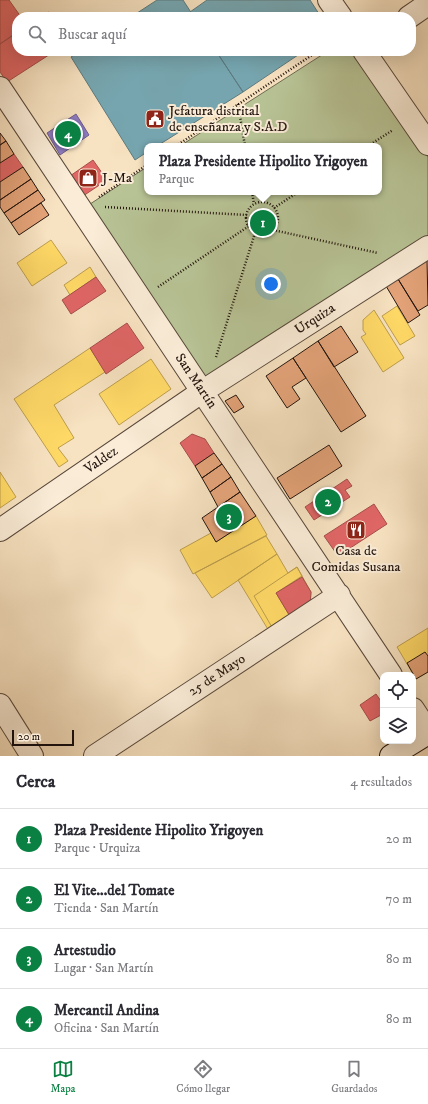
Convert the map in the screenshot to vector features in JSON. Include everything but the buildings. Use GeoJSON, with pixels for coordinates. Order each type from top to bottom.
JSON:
{"type":"FeatureCollection","features":[{"type":"Feature","properties":{"kind":"street"},"geometry":{"type":"LineString","coordinates":[[329,0],[337,12]]}},
{"type":"Feature","properties":{"kind":"street"},"geometry":{"type":"LineString","coordinates":[[416,12],[428,4]]}},
{"type":"Feature","properties":{"kind":"street"},"geometry":{"type":"LineString","coordinates":[[367,56],[428,144]]}},
{"type":"Feature","properties":{"kind":"street","name":"San Martín"},"geometry":{"type":"LineString","coordinates":[[0,88],[389,672]]}},
{"type":"Feature","properties":{"kind":"street","name":"Urquiza"},"geometry":{"type":"LineString","coordinates":[[203,391],[428,247]]}},
{"type":"Feature","properties":{"kind":"street","name":"Valdez"},"geometry":{"type":"LineString","coordinates":[[0,530],[203,391]]}},
{"type":"Feature","properties":{"kind":"street","name":"25 de Mayo"},"geometry":{"type":"LineString","coordinates":[[95,756],[339,595]]}},
{"type":"Feature","properties":{"kind":"street"},"geometry":{"type":"LineString","coordinates":[[0,705],[32,756]]}},
{"type":"Feature","properties":{"kind":"street"},"geometry":{"type":"LineString","coordinates":[[391,756],[428,732],[416,714]]}},
{"type":"Feature","properties":{"kind":"path"},"geometry":{"type":"LineString","coordinates":[[180,143],[310,56]]}},
{"type":"Feature","properties":{"kind":"path"},"geometry":{"type":"LineString","coordinates":[[238,104],[244,143]]}},
{"type":"Feature","properties":{"kind":"path"},"geometry":{"type":"LineString","coordinates":[[372,143],[398,126]]}},
{"type":"Feature","properties":{"kind":"path"},"geometry":{"type":"LineString","coordinates":[[93,202],[144,167]]}},
{"type":"Feature","properties":{"kind":"path"},"geometry":{"type":"LineString","coordinates":[[252,195],[254,204]]}},
{"type":"Feature","properties":{"kind":"path"},"geometry":{"type":"LineString","coordinates":[[274,208],[294,195]]}},
{"type":"Feature","properties":{"kind":"path"},"geometry":{"type":"LineString","coordinates":[[273,230],[277,218],[274,208],[267,202],[262,201],[254,204],[247,215],[249,226],[255,232],[263,234],[273,230],[381,254]]}},
{"type":"Feature","properties":{"kind":"path"},"geometry":{"type":"LineString","coordinates":[[102,207],[247,215]]}},
{"type":"Feature","properties":{"kind":"path"},"geometry":{"type":"LineString","coordinates":[[156,288],[249,226]]}},
{"type":"Feature","properties":{"kind":"path"},"geometry":{"type":"LineString","coordinates":[[214,364],[255,232]]}},
{"type":"Feature","properties":{"kind":"green space"},"geometry":{"type":"Polygon","coordinates":[[[320,56],[360,56],[428,157],[428,240],[203,391],[87,206],[144,169],[144,195],[382,195],[382,143],[185,143],[320,56]]]}},
{"type":"Feature","properties":{"kind":"place","name":"Jefatura distrital de enseñanza y S.A.D"},"geometry":{"type":"Point","coordinates":[155,119]}},
{"type":"Feature","properties":{"kind":"place","name":"Mercantil Andina"},"geometry":{"type":"Point","coordinates":[68,134]}},
{"type":"Feature","properties":{"kind":"place","name":"J-Ma"},"geometry":{"type":"Point","coordinates":[88,178]}},
{"type":"Feature","properties":{"kind":"place","name":"Plaza Presidente Hipolito Yrigoyen"},"geometry":{"type":"Point","coordinates":[263,223]}},
{"type":"Feature","properties":{"kind":"place","name":"El Vite...del Tomate"},"geometry":{"type":"Point","coordinates":[328,502]}},
{"type":"Feature","properties":{"kind":"place","name":"Artestudio"},"geometry":{"type":"Point","coordinates":[229,517]}},
{"type":"Feature","properties":{"kind":"place","name":"Casa de Comidas Susana"},"geometry":{"type":"Point","coordinates":[356,530]}}]}
